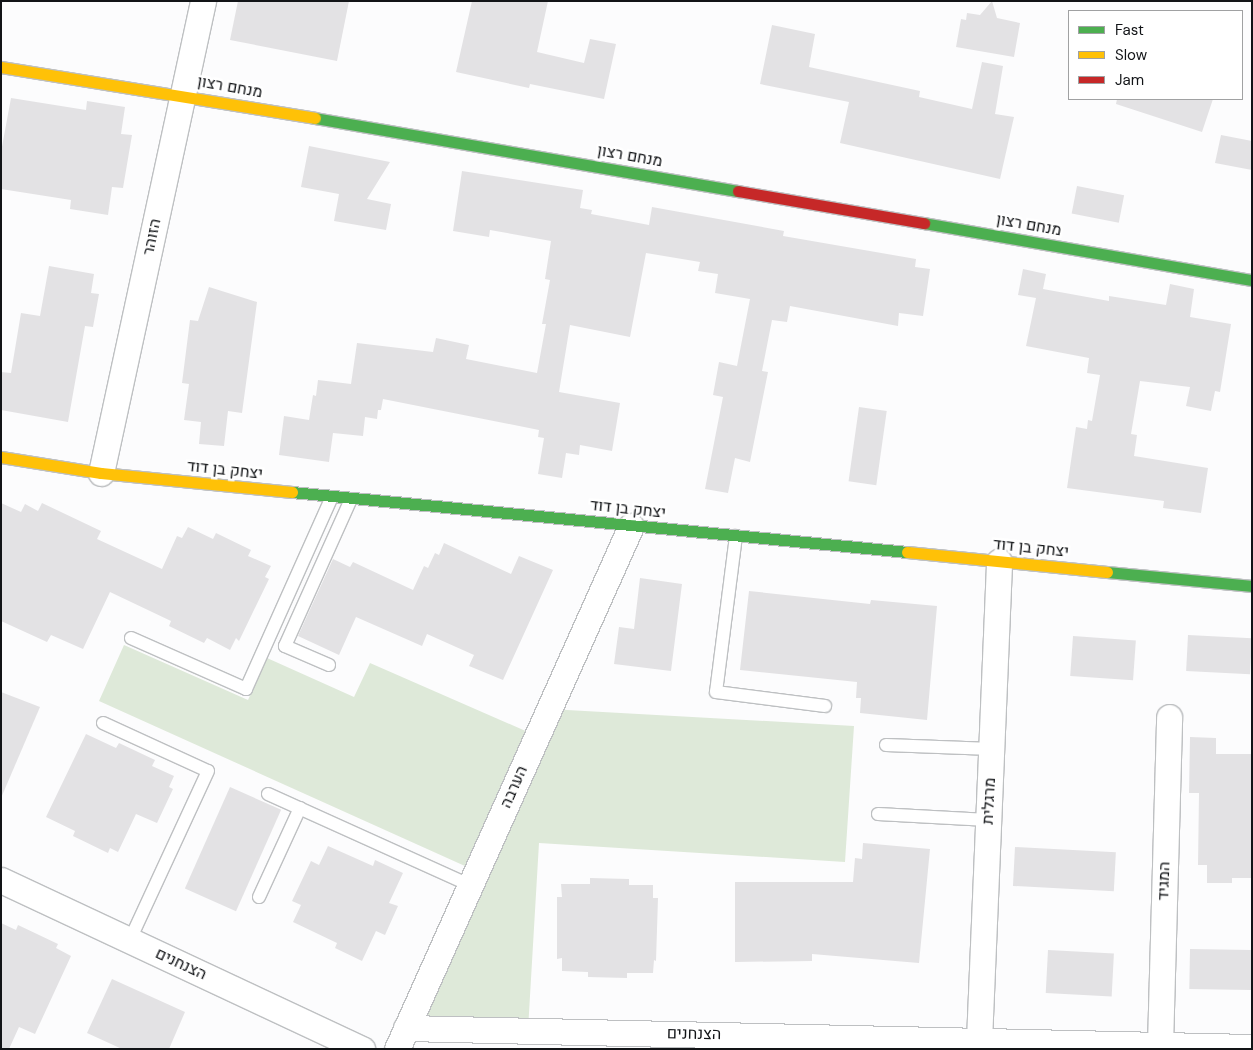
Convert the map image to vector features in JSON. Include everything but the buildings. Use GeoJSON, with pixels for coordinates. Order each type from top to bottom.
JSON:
{"type":"FeatureCollection","features":[{"type":"Feature","properties":{"kind":"street","name":"הזוהר"},"geometry":{"type":"LineString","coordinates":[[101,473],[203,1]]}},
{"type":"Feature","properties":{"kind":"street","name":"מנחם רצון"},"geometry":{"type":"LineString","coordinates":[[1,67],[183,95],[1252,280]]}},
{"type":"Feature","properties":{"kind":"street","name":"יצחק בן דוד"},"geometry":{"type":"LineString","coordinates":[[1,457],[101,473],[351,499],[1252,586]]}},
{"type":"Feature","properties":{"kind":"street","name":"הערבה"},"geometry":{"type":"LineString","coordinates":[[402,1038],[631,526]]}},
{"type":"Feature","properties":{"kind":"street","name":"מרגלית"},"geometry":{"type":"LineString","coordinates":[[980,1041],[999,561]]}},
{"type":"Feature","properties":{"kind":"street","name":"המגיד"},"geometry":{"type":"LineString","coordinates":[[1160,1045],[1169,717]]}},
{"type":"Feature","properties":{"kind":"street","name":"הצנחנים"},"geometry":{"type":"LineString","coordinates":[[1,880],[362,1049]]}},
{"type":"Feature","properties":{"kind":"street","name":"הצנחנים"},"geometry":{"type":"LineString","coordinates":[[402,1038],[980,1041],[1252,1047]]}},
{"type":"Feature","properties":{"kind":"lane"},"geometry":{"type":"LineString","coordinates":[[131,638],[246,689],[332,497]]}},
{"type":"Feature","properties":{"kind":"lane"},"geometry":{"type":"LineString","coordinates":[[329,665],[285,646],[351,499]]}},
{"type":"Feature","properties":{"kind":"lane"},"geometry":{"type":"LineString","coordinates":[[736,536],[716,692],[825,706]]}},
{"type":"Feature","properties":{"kind":"lane"},"geometry":{"type":"LineString","coordinates":[[103,723],[208,770],[130,940]]}},
{"type":"Feature","properties":{"kind":"lane"},"geometry":{"type":"LineString","coordinates":[[886,745],[992,749]]}},
{"type":"Feature","properties":{"kind":"lane"},"geometry":{"type":"LineString","coordinates":[[268,794],[470,885]]}},
{"type":"Feature","properties":{"kind":"lane"},"geometry":{"type":"LineString","coordinates":[[259,898],[300,808]]}},
{"type":"Feature","properties":{"kind":"lane"},"geometry":{"type":"LineString","coordinates":[[878,814],[988,820]]}},
{"type":"Feature","properties":{"kind":"green space"},"geometry":{"type":"Polygon","coordinates":[[[124,645],[248,700],[267,658],[354,697],[370,663],[537,736],[549,709],[854,726],[845,862],[539,843],[528,1030],[406,1028],[476,871],[99,701],[124,645]]]}},
{"type":"Feature","properties":{"kind":"traffic: fast"},"geometry":{"type":"LineString","coordinates":[[315,118],[738,191]]}},
{"type":"Feature","properties":{"kind":"traffic: fast"},"geometry":{"type":"LineString","coordinates":[[924,223],[1252,280]]}},
{"type":"Feature","properties":{"kind":"traffic: fast"},"geometry":{"type":"LineString","coordinates":[[292,492],[907,552]]}},
{"type":"Feature","properties":{"kind":"traffic: fast"},"geometry":{"type":"LineString","coordinates":[[1107,572],[1252,586]]}},
{"type":"Feature","properties":{"kind":"traffic: slow"},"geometry":{"type":"LineString","coordinates":[[1,67],[315,118]]}},
{"type":"Feature","properties":{"kind":"traffic: slow"},"geometry":{"type":"LineString","coordinates":[[1,457],[101,473],[292,492]]}},
{"type":"Feature","properties":{"kind":"traffic: slow"},"geometry":{"type":"LineString","coordinates":[[907,552],[1107,572]]}},
{"type":"Feature","properties":{"kind":"traffic: jam"},"geometry":{"type":"LineString","coordinates":[[738,191],[924,223]]}}]}
